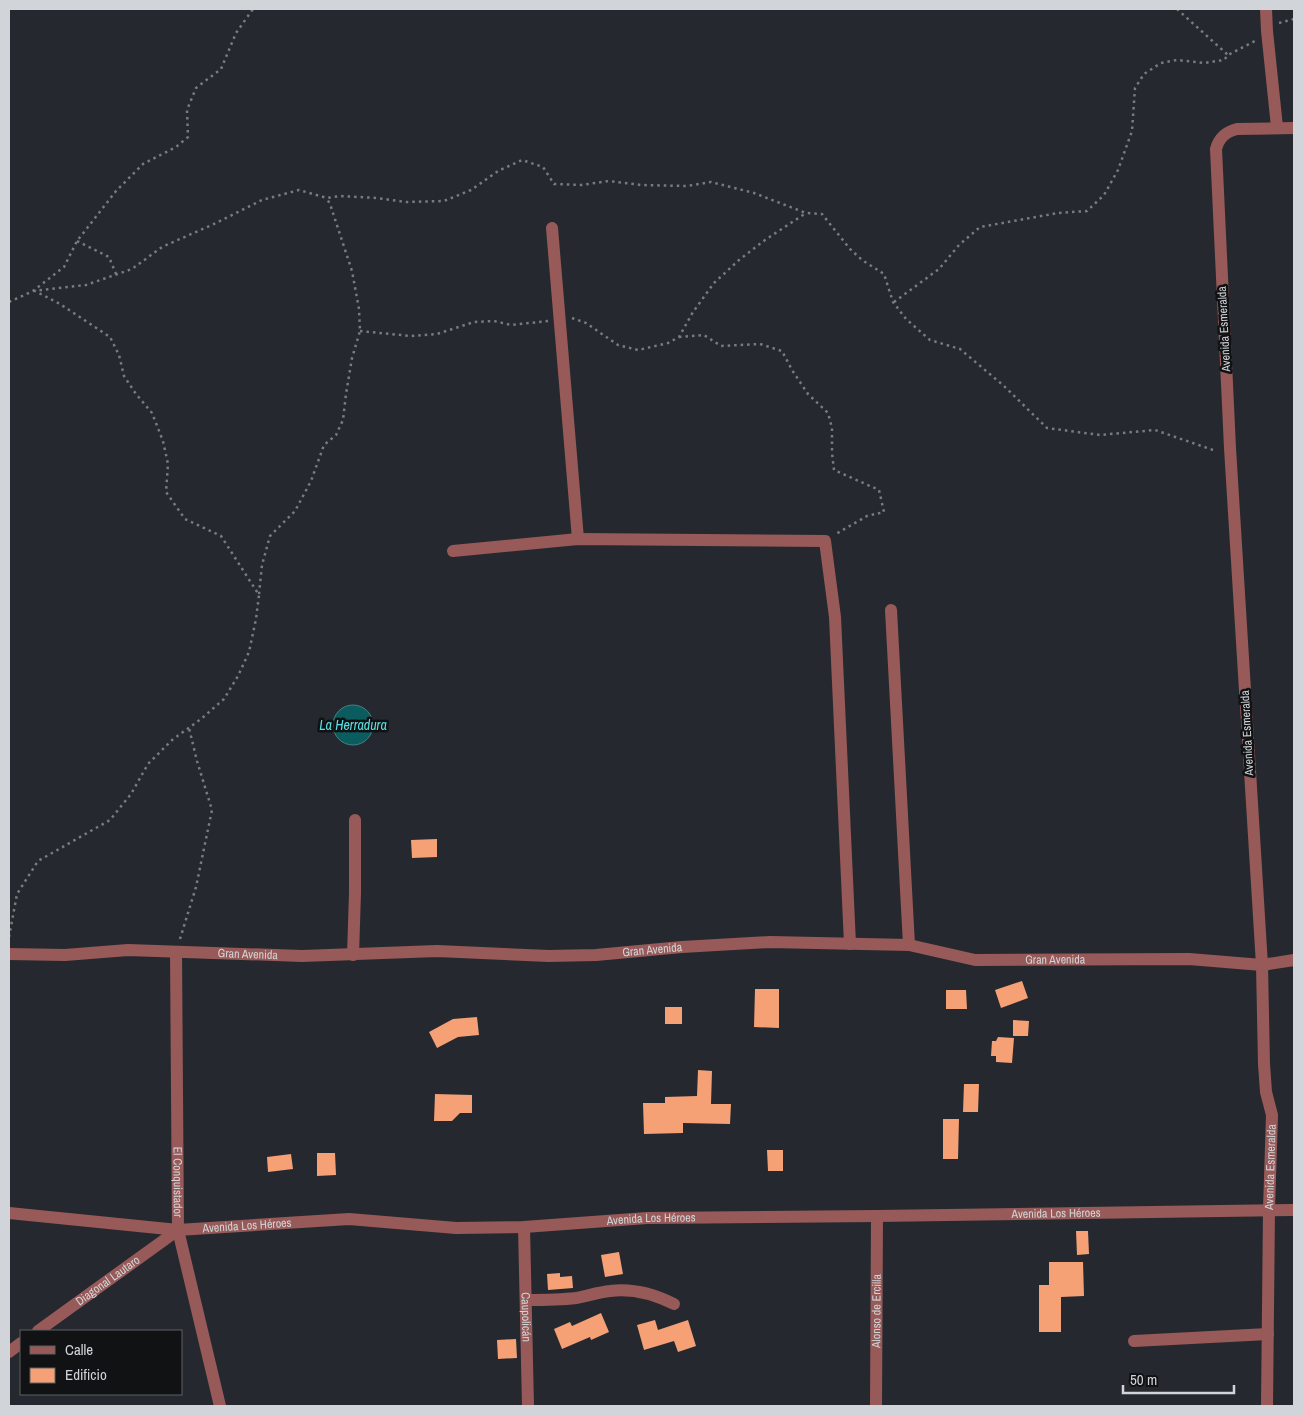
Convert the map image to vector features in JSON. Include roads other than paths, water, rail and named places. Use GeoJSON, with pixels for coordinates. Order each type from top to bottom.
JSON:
{"type":"FeatureCollection","features":[{"type":"Feature","properties":{"kind":"street"},"geometry":{"type":"LineString","coordinates":[[1266,9],[1277,127]]}},
{"type":"Feature","properties":{"kind":"street","name":"Avenida Esmeralda"},"geometry":{"type":"LineString","coordinates":[[1267,1406],[1272,1115],[1266,1092],[1262,965],[1230,448],[1216,149],[1224,134],[1236,129],[1294,128]]}},
{"type":"Feature","properties":{"kind":"street"},"geometry":{"type":"LineString","coordinates":[[552,228],[578,539]]}},
{"type":"Feature","properties":{"kind":"street"},"geometry":{"type":"LineString","coordinates":[[453,551],[578,539],[825,541],[835,617],[850,944]]}},
{"type":"Feature","properties":{"kind":"street"},"geometry":{"type":"LineString","coordinates":[[891,610],[909,945]]}},
{"type":"Feature","properties":{"kind":"street"},"geometry":{"type":"LineString","coordinates":[[353,955],[355,820]]}},
{"type":"Feature","properties":{"kind":"street","name":"Gran Avenida"},"geometry":{"type":"LineString","coordinates":[[9,954],[65,955],[128,950],[302,956],[437,951],[549,956],[770,942],[909,945],[975,960],[1189,959],[1262,965],[1294,960]]}},
{"type":"Feature","properties":{"kind":"street","name":"El Conquistador"},"geometry":{"type":"LineString","coordinates":[[176,952],[178,1230],[220,1406]]}},
{"type":"Feature","properties":{"kind":"street","name":"Avenida Los Héroes"},"geometry":{"type":"LineString","coordinates":[[9,1213],[178,1230],[349,1220],[456,1228],[524,1227],[647,1218],[1294,1210]]}},
{"type":"Feature","properties":{"kind":"street","name":"Alonso de Ercilla"},"geometry":{"type":"LineString","coordinates":[[876,1406],[878,1216]]}},
{"type":"Feature","properties":{"kind":"street","name":"Caupolicán"},"geometry":{"type":"LineString","coordinates":[[524,1227],[528,1406]]}},
{"type":"Feature","properties":{"kind":"street","name":"Diagonal Lautaro"},"geometry":{"type":"LineString","coordinates":[[39,1330],[178,1230]]}},
{"type":"Feature","properties":{"kind":"street"},"geometry":{"type":"LineString","coordinates":[[526,1300],[560,1300],[621,1290],[648,1294],[674,1304]]}},
{"type":"Feature","properties":{"kind":"street"},"geometry":{"type":"LineString","coordinates":[[1134,1341],[1268,1334]]}},
{"type":"Feature","properties":{"kind":"street"},"geometry":{"type":"LineString","coordinates":[[9,1352],[20,1344]]}},
{"type":"Feature","properties":{"kind":"water","name":"La Herradura"},"geometry":{"type":"Polygon","coordinates":[[[353,705],[367,711],[373,725],[367,739],[353,745],[339,739],[333,725],[339,711],[353,705]]]}}]}
